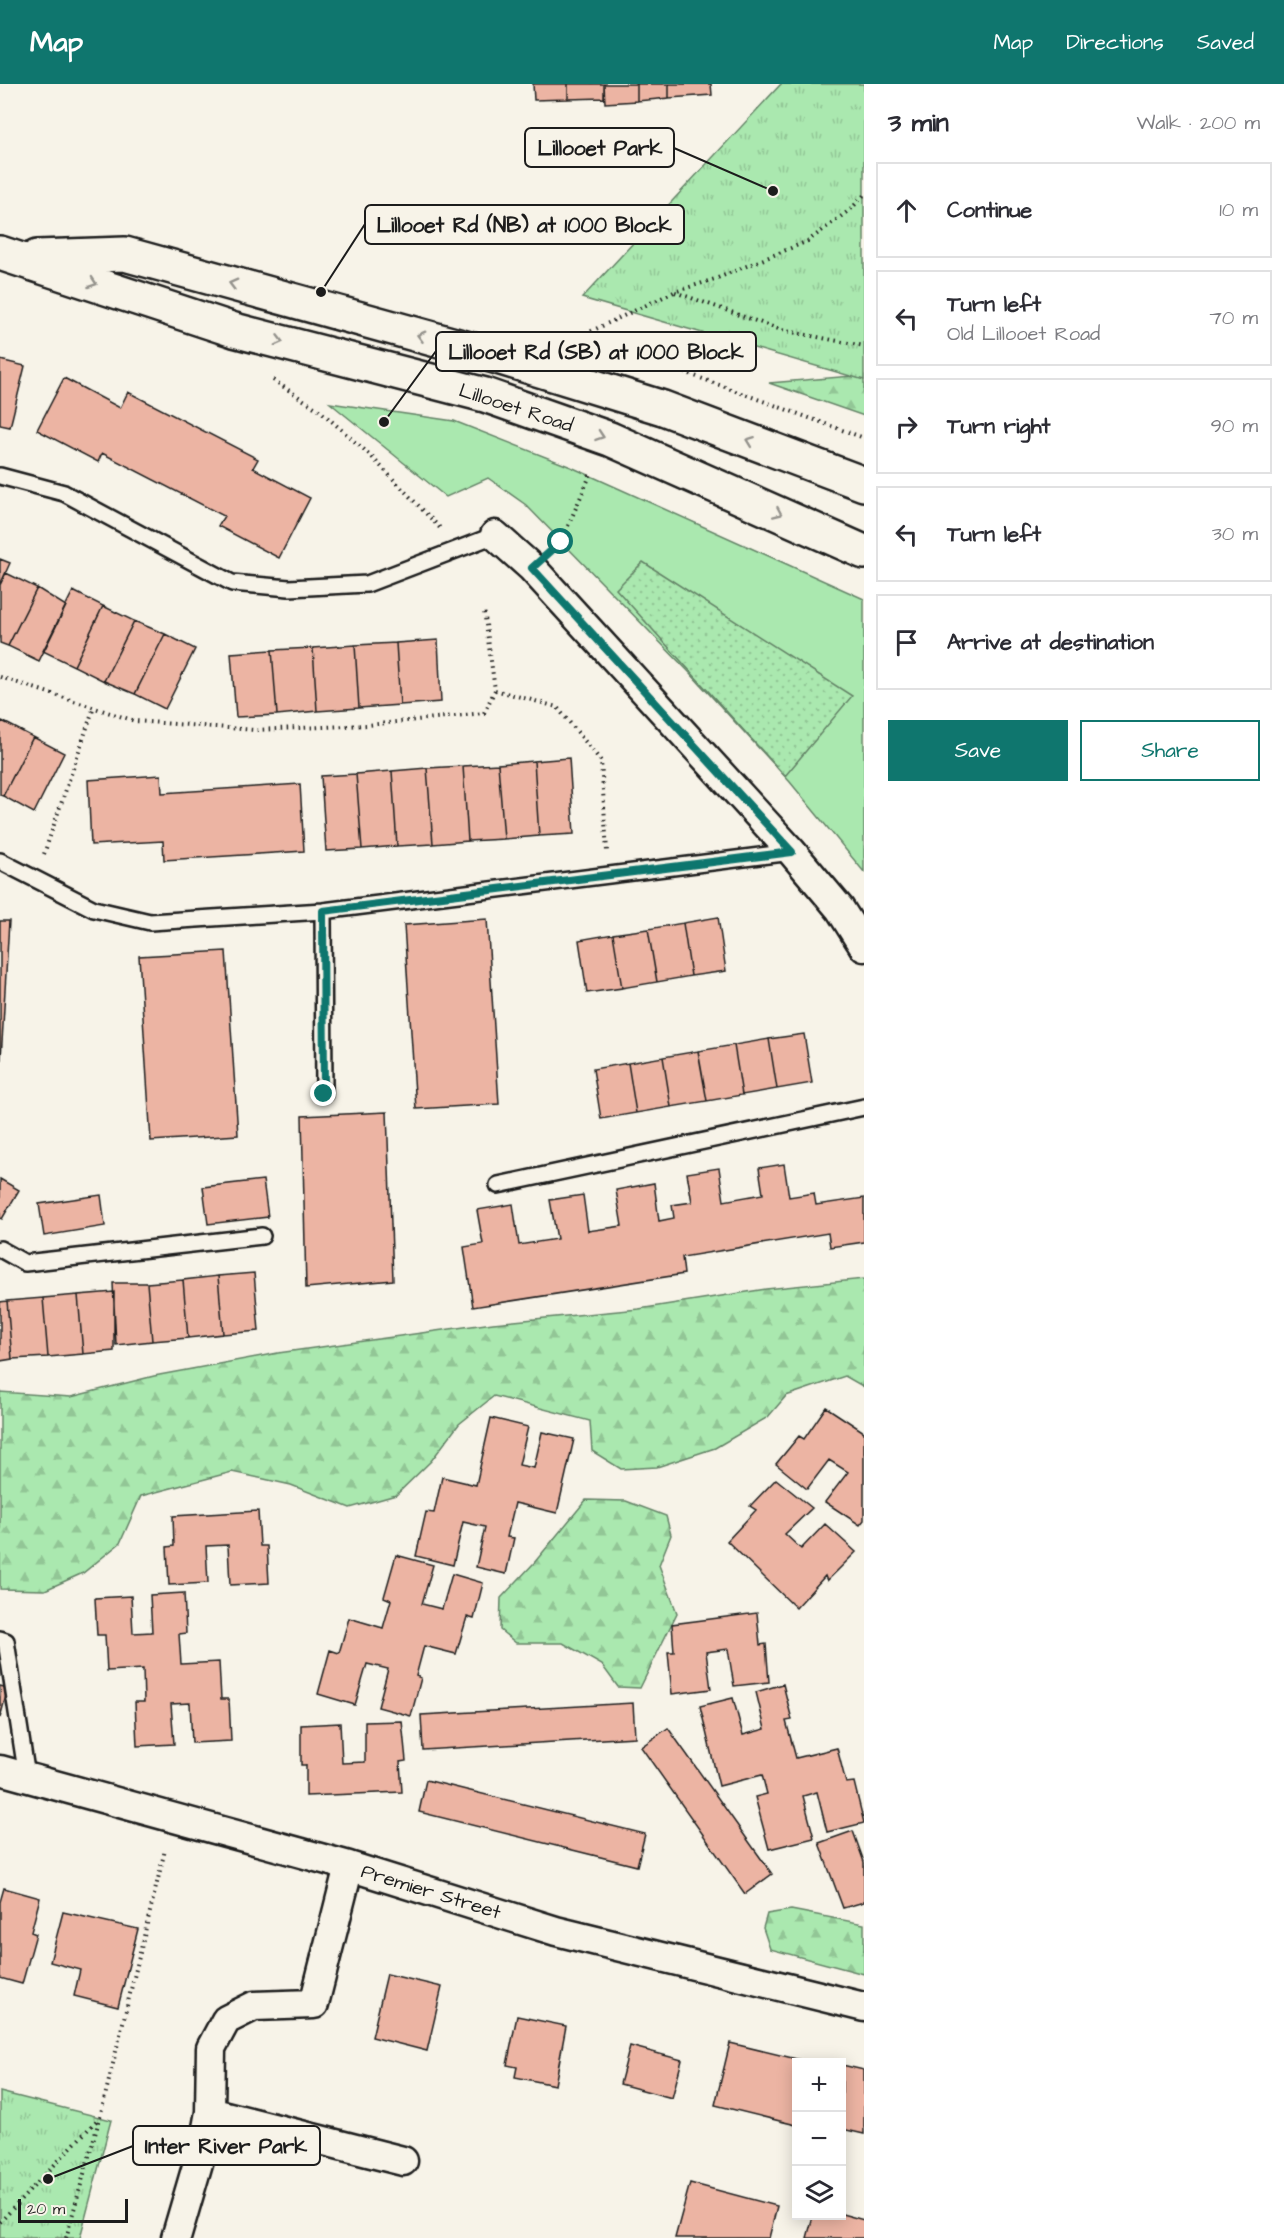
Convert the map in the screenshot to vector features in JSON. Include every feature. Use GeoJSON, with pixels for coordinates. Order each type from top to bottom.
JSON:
{"type":"FeatureCollection","features":[{"type":"Feature","properties":{"kind":"street","name":"Lillooet Road"},"geometry":{"type":"LineString","coordinates":[[9,255],[125,254],[498,357],[663,408],[864,484]]}},
{"type":"Feature","properties":{"kind":"street","name":"Lillooet Road"},"geometry":{"type":"LineString","coordinates":[[9,255],[234,330],[485,395],[610,439],[864,552]]}},
{"type":"Feature","properties":{"kind":"street"},"geometry":{"type":"LineString","coordinates":[[495,535],[532,568],[792,852],[840,909],[864,947]]}},
{"type":"Feature","properties":{"kind":"street","name":"Premier Street"},"geometry":{"type":"LineString","coordinates":[[0,1770],[349,1866],[556,1930],[864,2007]]}},
{"type":"Feature","properties":{"kind":"street"},"geometry":{"type":"LineString","coordinates":[[176,2238],[205,2139],[210,2112],[211,2048],[226,2020],[254,2006],[314,2004],[349,1866]]}},
{"type":"Feature","properties":{"kind":"street"},"geometry":{"type":"LineString","coordinates":[[210,2112],[403,2161]]}},
{"type":"Feature","properties":{"kind":"lane"},"geometry":{"type":"LineString","coordinates":[[485,395],[498,357]]}},
{"type":"Feature","properties":{"kind":"lane"},"geometry":{"type":"LineString","coordinates":[[0,476],[64,493],[232,583],[289,588],[367,584],[461,550],[495,535]]}},
{"type":"Feature","properties":{"kind":"lane"},"geometry":{"type":"LineString","coordinates":[[0,861],[94,909],[150,922],[323,911],[792,852]]}},
{"type":"Feature","properties":{"kind":"lane"},"geometry":{"type":"LineString","coordinates":[[323,911],[324,1094]]}},
{"type":"Feature","properties":{"kind":"lane"},"geometry":{"type":"LineString","coordinates":[[498,1185],[864,1107]]}},
{"type":"Feature","properties":{"kind":"lane"},"geometry":{"type":"LineString","coordinates":[[0,1248],[25,1263],[262,1236]]}},
{"type":"Feature","properties":{"kind":"lane"},"geometry":{"type":"LineString","coordinates":[[0,1639],[6,1641],[27,1777]]}},
{"type":"Feature","properties":{"kind":"path"},"geometry":{"type":"LineString","coordinates":[[864,195],[851,209],[808,241],[715,279],[674,292],[584,335],[864,438]]}},
{"type":"Feature","properties":{"kind":"path"},"geometry":{"type":"LineString","coordinates":[[674,292],[781,330],[864,346]]}},
{"type":"Feature","properties":{"kind":"path"},"geometry":{"type":"LineString","coordinates":[[273,380],[319,410],[370,455],[461,550]]}},
{"type":"Feature","properties":{"kind":"path"},"geometry":{"type":"LineString","coordinates":[[532,568],[561,542],[592,471]]}},
{"type":"Feature","properties":{"kind":"path"},"geometry":{"type":"LineString","coordinates":[[0,677],[135,720],[255,730],[368,725],[484,713],[495,690],[484,610]]}},
{"type":"Feature","properties":{"kind":"path"},"geometry":{"type":"LineString","coordinates":[[495,690],[557,707],[601,760],[608,875]]}},
{"type":"Feature","properties":{"kind":"path"},"geometry":{"type":"LineString","coordinates":[[35,879],[94,707]]}},
{"type":"Feature","properties":{"kind":"path"},"geometry":{"type":"LineString","coordinates":[[66,2238],[100,2117],[173,1817]]}},
{"type":"Feature","properties":{"kind":"path"},"geometry":{"type":"LineString","coordinates":[[0,2222],[100,2117]]}},
{"type":"Feature","properties":{"kind":"green space"},"geometry":{"type":"Polygon","coordinates":[[[781,84],[864,84],[864,380],[582,298],[781,84]]]}},
{"type":"Feature","properties":{"kind":"green space"},"geometry":{"type":"Polygon","coordinates":[[[864,375],[864,416],[769,383],[864,375]]]}},
{"type":"Feature","properties":{"kind":"green space"},"geometry":{"type":"Polygon","coordinates":[[[330,403],[454,421],[571,467],[864,599],[864,872],[790,782],[690,673],[526,505],[488,478],[446,497],[330,403]]]}},
{"type":"Feature","properties":{"kind":"green space"},"geometry":{"type":"Polygon","coordinates":[[[643,562],[852,696],[785,776],[616,589],[643,562]]]}},
{"type":"Feature","properties":{"kind":"green space"},"geometry":{"type":"Polygon","coordinates":[[[864,1279],[864,1387],[845,1376],[786,1396],[768,1417],[715,1448],[657,1467],[621,1469],[592,1451],[590,1421],[494,1396],[459,1424],[431,1461],[396,1495],[350,1508],[291,1485],[232,1472],[141,1496],[120,1543],[83,1573],[45,1590],[0,1589],[0,1392],[71,1397],[154,1376],[278,1353],[493,1323],[639,1309],[766,1289],[864,1279]]]}},
{"type":"Feature","properties":{"kind":"green space"},"geometry":{"type":"Polygon","coordinates":[[[586,1500],[626,1501],[666,1516],[671,1535],[659,1565],[677,1613],[640,1688],[618,1687],[602,1665],[563,1643],[516,1643],[500,1630],[501,1598],[534,1563],[586,1500]]]}},
{"type":"Feature","properties":{"kind":"green space"},"geometry":{"type":"Polygon","coordinates":[[[791,1910],[864,1924],[864,1974],[770,1949],[763,1928],[767,1914],[791,1910]]]}},
{"type":"Feature","properties":{"kind":"green space"},"geometry":{"type":"Polygon","coordinates":[[[0,2092],[111,2120],[80,2238],[0,2238],[0,2092]]]}},
{"type":"Feature","properties":{"kind":"building"},"geometry":{"type":"Polygon","coordinates":[[[533,84],[568,84],[568,99],[534,100],[533,84]]]}},
{"type":"Feature","properties":{"kind":"building"},"geometry":{"type":"Polygon","coordinates":[[[568,84],[604,84],[604,98],[568,99],[568,84]]]}},
{"type":"Feature","properties":{"kind":"building"},"geometry":{"type":"Polygon","coordinates":[[[604,84],[637,84],[637,101],[605,103],[604,84]]]}},
{"type":"Feature","properties":{"kind":"building"},"geometry":{"type":"Polygon","coordinates":[[[637,84],[669,84],[669,98],[637,101],[637,84]]]}},
{"type":"Feature","properties":{"kind":"building"},"geometry":{"type":"Polygon","coordinates":[[[669,84],[711,84],[712,95],[669,98],[669,84]]]}},
{"type":"Feature","properties":{"kind":"building"},"geometry":{"type":"Polygon","coordinates":[[[0,360],[25,366],[10,427],[0,425],[0,360]]]}},
{"type":"Feature","properties":{"kind":"building"},"geometry":{"type":"Polygon","coordinates":[[[64,378],[120,408],[128,392],[258,459],[253,468],[310,498],[279,558],[218,526],[224,516],[102,453],[98,462],[37,430],[64,378]]]}},
{"type":"Feature","properties":{"kind":"building"},"geometry":{"type":"Polygon","coordinates":[[[0,559],[10,563],[0,585],[0,559]]]}},
{"type":"Feature","properties":{"kind":"building"},"geometry":{"type":"Polygon","coordinates":[[[6,573],[37,588],[8,646],[0,643],[0,585],[6,573]]]}},
{"type":"Feature","properties":{"kind":"building"},"geometry":{"type":"Polygon","coordinates":[[[37,588],[66,606],[39,661],[8,646],[37,588]]]}},
{"type":"Feature","properties":{"kind":"building"},"geometry":{"type":"Polygon","coordinates":[[[73,591],[103,606],[74,666],[43,651],[73,591]]]}},
{"type":"Feature","properties":{"kind":"building"},"geometry":{"type":"Polygon","coordinates":[[[103,606],[134,621],[104,681],[74,666],[103,606]]]}},
{"type":"Feature","properties":{"kind":"building"},"geometry":{"type":"Polygon","coordinates":[[[134,621],[165,634],[135,694],[104,681],[134,621]]]}},
{"type":"Feature","properties":{"kind":"building"},"geometry":{"type":"Polygon","coordinates":[[[165,634],[195,649],[165,709],[135,694],[165,634]]]}},
{"type":"Feature","properties":{"kind":"building"},"geometry":{"type":"Polygon","coordinates":[[[438,640],[441,702],[400,705],[396,643],[438,640]]]}},
{"type":"Feature","properties":{"kind":"building"},"geometry":{"type":"Polygon","coordinates":[[[396,643],[400,705],[359,708],[355,645],[396,643]]]}},
{"type":"Feature","properties":{"kind":"building"},"geometry":{"type":"Polygon","coordinates":[[[355,645],[359,708],[317,711],[313,648],[355,645]]]}},
{"type":"Feature","properties":{"kind":"building"},"geometry":{"type":"Polygon","coordinates":[[[313,648],[317,711],[277,715],[272,650],[313,648]]]}},
{"type":"Feature","properties":{"kind":"building"},"geometry":{"type":"Polygon","coordinates":[[[272,650],[277,715],[236,717],[231,653],[272,650]]]}},
{"type":"Feature","properties":{"kind":"building"},"geometry":{"type":"Polygon","coordinates":[[[2,721],[33,737],[3,796],[0,795],[0,725],[2,721]]]}},
{"type":"Feature","properties":{"kind":"building"},"geometry":{"type":"Polygon","coordinates":[[[33,737],[64,753],[34,813],[3,796],[33,737]]]}},
{"type":"Feature","properties":{"kind":"building"},"geometry":{"type":"Polygon","coordinates":[[[569,758],[574,834],[539,836],[534,761],[569,758]]]}},
{"type":"Feature","properties":{"kind":"building"},"geometry":{"type":"Polygon","coordinates":[[[534,761],[539,836],[504,839],[498,764],[534,761]]]}},
{"type":"Feature","properties":{"kind":"building"},"geometry":{"type":"Polygon","coordinates":[[[498,764],[504,839],[468,841],[463,766],[498,764]]]}},
{"type":"Feature","properties":{"kind":"building"},"geometry":{"type":"Polygon","coordinates":[[[463,766],[468,841],[433,844],[427,768],[463,766]]]}},
{"type":"Feature","properties":{"kind":"building"},"geometry":{"type":"Polygon","coordinates":[[[427,768],[433,844],[397,846],[392,771],[427,768]]]}},
{"type":"Feature","properties":{"kind":"building"},"geometry":{"type":"Polygon","coordinates":[[[392,771],[397,846],[362,849],[356,774],[392,771]]]}},
{"type":"Feature","properties":{"kind":"building"},"geometry":{"type":"Polygon","coordinates":[[[356,774],[362,849],[326,851],[321,776],[356,774]]]}},
{"type":"Feature","properties":{"kind":"building"},"geometry":{"type":"Polygon","coordinates":[[[161,775],[162,793],[300,784],[304,851],[164,860],[163,841],[91,845],[88,780],[161,775]]]}},
{"type":"Feature","properties":{"kind":"building"},"geometry":{"type":"Polygon","coordinates":[[[718,917],[726,971],[691,976],[683,923],[718,917]]]}},
{"type":"Feature","properties":{"kind":"building"},"geometry":{"type":"Polygon","coordinates":[[[487,919],[499,1104],[416,1109],[404,925],[487,919]]]}},
{"type":"Feature","properties":{"kind":"building"},"geometry":{"type":"Polygon","coordinates":[[[0,921],[9,921],[0,1077],[0,921]]]}},
{"type":"Feature","properties":{"kind":"building"},"geometry":{"type":"Polygon","coordinates":[[[683,923],[691,976],[657,982],[648,929],[683,923]]]}},
{"type":"Feature","properties":{"kind":"building"},"geometry":{"type":"Polygon","coordinates":[[[648,929],[657,982],[622,988],[613,934],[648,929]]]}},
{"type":"Feature","properties":{"kind":"building"},"geometry":{"type":"Polygon","coordinates":[[[613,934],[622,988],[587,993],[579,940],[613,934]]]}},
{"type":"Feature","properties":{"kind":"building"},"geometry":{"type":"Polygon","coordinates":[[[226,951],[238,1135],[151,1141],[139,956],[226,951]]]}},
{"type":"Feature","properties":{"kind":"building"},"geometry":{"type":"Polygon","coordinates":[[[804,1034],[812,1083],[777,1089],[769,1039],[804,1034]]]}},
{"type":"Feature","properties":{"kind":"building"},"geometry":{"type":"Polygon","coordinates":[[[769,1039],[777,1089],[742,1095],[734,1045],[769,1039]]]}},
{"type":"Feature","properties":{"kind":"building"},"geometry":{"type":"Polygon","coordinates":[[[734,1045],[742,1095],[707,1101],[698,1051],[734,1045]]]}},
{"type":"Feature","properties":{"kind":"building"},"geometry":{"type":"Polygon","coordinates":[[[698,1051],[707,1101],[671,1107],[663,1057],[698,1051]]]}},
{"type":"Feature","properties":{"kind":"building"},"geometry":{"type":"Polygon","coordinates":[[[663,1057],[671,1107],[636,1113],[628,1063],[663,1057]]]}},
{"type":"Feature","properties":{"kind":"building"},"geometry":{"type":"Polygon","coordinates":[[[628,1063],[636,1113],[601,1119],[593,1069],[628,1063]]]}},
{"type":"Feature","properties":{"kind":"building"},"geometry":{"type":"Polygon","coordinates":[[[387,1112],[393,1280],[306,1288],[302,1116],[387,1112]]]}},
{"type":"Feature","properties":{"kind":"building"},"geometry":{"type":"Polygon","coordinates":[[[784,1164],[789,1197],[814,1193],[816,1205],[864,1198],[864,1242],[830,1247],[828,1233],[682,1257],[684,1274],[473,1307],[464,1247],[483,1244],[477,1210],[513,1204],[519,1245],[557,1239],[550,1200],[583,1195],[588,1231],[622,1226],[616,1190],[654,1183],[659,1221],[674,1218],[672,1205],[692,1202],[687,1173],[719,1168],[724,1201],[763,1194],[759,1168],[784,1164]]]}},
{"type":"Feature","properties":{"kind":"building"},"geometry":{"type":"Polygon","coordinates":[[[0,1179],[19,1190],[2,1219],[0,1218],[0,1179]]]}},
{"type":"Feature","properties":{"kind":"building"},"geometry":{"type":"Polygon","coordinates":[[[263,1180],[268,1217],[208,1224],[203,1187],[263,1180]]]}},
{"type":"Feature","properties":{"kind":"building"},"geometry":{"type":"Polygon","coordinates":[[[101,1195],[105,1226],[44,1236],[39,1204],[101,1195]]]}},
{"type":"Feature","properties":{"kind":"building"},"geometry":{"type":"Polygon","coordinates":[[[254,1273],[259,1331],[223,1334],[218,1276],[254,1273]]]}},
{"type":"Feature","properties":{"kind":"building"},"geometry":{"type":"Polygon","coordinates":[[[218,1276],[223,1334],[188,1338],[183,1280],[218,1276]]]}},
{"type":"Feature","properties":{"kind":"building"},"geometry":{"type":"Polygon","coordinates":[[[183,1280],[188,1338],[152,1341],[147,1283],[183,1280]]]}},
{"type":"Feature","properties":{"kind":"building"},"geometry":{"type":"Polygon","coordinates":[[[113,1283],[147,1283],[152,1341],[116,1345],[113,1283]]]}},
{"type":"Feature","properties":{"kind":"building"},"geometry":{"type":"Polygon","coordinates":[[[114,1292],[114,1351],[83,1354],[78,1295],[114,1292]]]}},
{"type":"Feature","properties":{"kind":"building"},"geometry":{"type":"Polygon","coordinates":[[[78,1295],[83,1354],[48,1357],[43,1298],[78,1295]]]}},
{"type":"Feature","properties":{"kind":"building"},"geometry":{"type":"Polygon","coordinates":[[[43,1298],[48,1357],[12,1359],[7,1301],[43,1298]]]}},
{"type":"Feature","properties":{"kind":"building"},"geometry":{"type":"Polygon","coordinates":[[[7,1301],[12,1359],[0,1361],[0,1302],[7,1301]]]}},
{"type":"Feature","properties":{"kind":"building"},"geometry":{"type":"Polygon","coordinates":[[[826,1407],[864,1432],[864,1520],[860,1525],[825,1502],[848,1472],[829,1460],[807,1489],[776,1464],[799,1436],[804,1439],[826,1407]]]}},
{"type":"Feature","properties":{"kind":"building"},"geometry":{"type":"Polygon","coordinates":[[[491,1418],[528,1427],[519,1465],[534,1468],[542,1432],[574,1439],[557,1513],[515,1503],[507,1537],[514,1538],[506,1574],[476,1567],[485,1527],[463,1522],[453,1565],[416,1556],[426,1512],[434,1513],[442,1477],[476,1485],[491,1418]]]}},
{"type":"Feature","properties":{"kind":"building"},"geometry":{"type":"Polygon","coordinates":[[[776,1479],[812,1508],[785,1534],[801,1549],[825,1524],[856,1552],[827,1581],[825,1576],[796,1608],[727,1541],[756,1510],[750,1506],[776,1479]]]}},
{"type":"Feature","properties":{"kind":"building"},"geometry":{"type":"Polygon","coordinates":[[[258,1511],[260,1546],[267,1546],[269,1583],[230,1585],[228,1545],[206,1546],[208,1583],[169,1585],[167,1547],[174,1546],[173,1516],[258,1511]]]}},
{"type":"Feature","properties":{"kind":"building"},"geometry":{"type":"Polygon","coordinates":[[[396,1555],[433,1565],[422,1604],[442,1609],[452,1574],[483,1583],[474,1619],[467,1617],[456,1654],[424,1646],[416,1676],[421,1678],[411,1716],[378,1707],[388,1669],[367,1664],[355,1705],[318,1694],[330,1650],[339,1653],[349,1618],[383,1628],[391,1600],[384,1597],[396,1555]]]}},
{"type":"Feature","properties":{"kind":"building"},"geometry":{"type":"Polygon","coordinates":[[[184,1593],[186,1633],[179,1634],[181,1664],[219,1662],[221,1699],[229,1699],[231,1741],[192,1743],[190,1703],[171,1704],[174,1744],[137,1746],[135,1702],[144,1702],[143,1669],[107,1671],[105,1635],[97,1635],[95,1598],[131,1596],[133,1633],[152,1632],[150,1595],[184,1593]]]}},
{"type":"Feature","properties":{"kind":"building"},"geometry":{"type":"Polygon","coordinates":[[[757,1613],[760,1645],[766,1644],[769,1682],[734,1686],[728,1649],[706,1652],[711,1689],[672,1694],[668,1652],[674,1652],[672,1624],[757,1613]]]}},
{"type":"Feature","properties":{"kind":"building"},"geometry":{"type":"Polygon","coordinates":[[[783,1684],[792,1720],[786,1721],[796,1758],[837,1748],[846,1783],[854,1782],[864,1823],[827,1832],[817,1792],[803,1796],[814,1838],[769,1849],[755,1797],[767,1794],[762,1775],[719,1786],[700,1706],[733,1698],[743,1735],[765,1729],[756,1692],[783,1684]]]}},
{"type":"Feature","properties":{"kind":"building"},"geometry":{"type":"Polygon","coordinates":[[[0,1686],[8,1688],[0,1718],[0,1686]]]}},
{"type":"Feature","properties":{"kind":"building"},"geometry":{"type":"Polygon","coordinates":[[[633,1703],[635,1737],[423,1750],[421,1715],[633,1703]]]}},
{"type":"Feature","properties":{"kind":"building"},"geometry":{"type":"Polygon","coordinates":[[[402,1721],[406,1761],[400,1762],[402,1792],[306,1796],[306,1765],[301,1765],[301,1725],[340,1723],[342,1763],[365,1762],[365,1722],[402,1721]]]}},
{"type":"Feature","properties":{"kind":"building"},"geometry":{"type":"Polygon","coordinates":[[[668,1728],[772,1874],[745,1894],[641,1747],[668,1728]]]}},
{"type":"Feature","properties":{"kind":"building"},"geometry":{"type":"Polygon","coordinates":[[[426,1780],[645,1834],[637,1866],[419,1812],[426,1780]]]}},
{"type":"Feature","properties":{"kind":"building"},"geometry":{"type":"Polygon","coordinates":[[[853,1831],[864,1862],[864,1902],[843,1908],[819,1843],[853,1831]]]}},
{"type":"Feature","properties":{"kind":"building"},"geometry":{"type":"Polygon","coordinates":[[[4,1888],[40,1898],[31,1932],[36,1934],[22,1984],[0,1978],[0,1902],[4,1888]]]}},
{"type":"Feature","properties":{"kind":"building"},"geometry":{"type":"Polygon","coordinates":[[[63,1912],[138,1929],[118,2007],[74,1996],[80,1970],[50,1962],[63,1912]]]}},
{"type":"Feature","properties":{"kind":"building"},"geometry":{"type":"Polygon","coordinates":[[[387,1974],[442,1987],[427,2051],[372,2037],[387,1974]]]}},
{"type":"Feature","properties":{"kind":"building"},"geometry":{"type":"Polygon","coordinates":[[[517,2016],[566,2026],[555,2085],[515,2077],[517,2067],[507,2065],[517,2016]]]}},
{"type":"Feature","properties":{"kind":"building"},"geometry":{"type":"Polygon","coordinates":[[[730,2043],[792,2058],[792,2124],[715,2105],[730,2043]]]}},
{"type":"Feature","properties":{"kind":"building"},"geometry":{"type":"Polygon","coordinates":[[[630,2046],[682,2060],[672,2098],[620,2084],[630,2046]]]}},
{"type":"Feature","properties":{"kind":"building"},"geometry":{"type":"Polygon","coordinates":[[[846,2066],[864,2070],[864,2134],[846,2130],[846,2066]]]}},
{"type":"Feature","properties":{"kind":"building"},"geometry":{"type":"Polygon","coordinates":[[[690,2183],[777,2206],[769,2238],[675,2238],[690,2183]]]}},
{"type":"Feature","properties":{"kind":"building"},"geometry":{"type":"Polygon","coordinates":[[[846,2215],[864,2220],[864,2238],[807,2238],[812,2220],[846,2220],[846,2215]]]}},
{"type":"Feature","properties":{"kind":"place","name":"Lillooet Park"},"geometry":{"type":"Point","coordinates":[773,191]}},
{"type":"Feature","properties":{"kind":"place","name":"Lillooet Rd (NB) at 1000 Block"},"geometry":{"type":"Point","coordinates":[321,292]}},
{"type":"Feature","properties":{"kind":"place","name":"Lillooet Rd (SB) at 1000 Block"},"geometry":{"type":"Point","coordinates":[384,422]}},
{"type":"Feature","properties":{"kind":"place","name":"Inter River Park"},"geometry":{"type":"Point","coordinates":[48,2179]}},
{"type":"Feature","properties":{"kind":"route"},"geometry":{"type":"LineString","coordinates":[[324,1094],[323,911],[792,852],[532,568],[561,542]]}}]}
